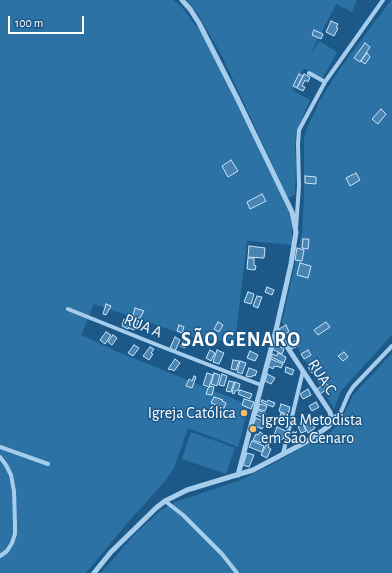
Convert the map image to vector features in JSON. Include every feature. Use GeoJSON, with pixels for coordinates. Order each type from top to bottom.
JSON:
{"type":"FeatureCollection","features":[{"type":"Feature","properties":{"kind":"street"},"geometry":{"type":"LineString","coordinates":[[182,0],[199,23],[237,98],[292,212],[296,232]]}},
{"type":"Feature","properties":{"kind":"street"},"geometry":{"type":"LineString","coordinates":[[238,475],[276,330],[291,264],[296,232],[299,186],[298,137],[302,123],[325,82],[383,0]]}},
{"type":"Feature","properties":{"kind":"street"},"geometry":{"type":"LineString","coordinates":[[308,72],[325,82]]}},
{"type":"Feature","properties":{"kind":"street","name":"RUA A"},"geometry":{"type":"LineString","coordinates":[[68,309],[261,385]]}},
{"type":"Feature","properties":{"kind":"street","name":"RUA C"},"geometry":{"type":"LineString","coordinates":[[276,330],[332,418]]}},
{"type":"Feature","properties":{"kind":"street"},"geometry":{"type":"LineString","coordinates":[[94,573],[111,552],[165,501],[187,490],[253,470],[324,430],[331,422],[332,418],[340,414],[353,387],[392,346]]}},
{"type":"Feature","properties":{"kind":"street"},"geometry":{"type":"LineString","coordinates":[[283,454],[303,371]]}},
{"type":"Feature","properties":{"kind":"street"},"geometry":{"type":"LineString","coordinates":[[0,447],[48,464]]}},
{"type":"Feature","properties":{"kind":"street"},"geometry":{"type":"LineString","coordinates":[[0,457],[9,470],[13,483],[15,534],[7,551],[0,556]]}},
{"type":"Feature","properties":{"kind":"street"},"geometry":{"type":"LineString","coordinates":[[165,501],[183,515],[222,554],[237,573]]}},
{"type":"Feature","properties":{"kind":"shaded area"},"geometry":{"type":"Polygon","coordinates":[[[0,0],[173,0],[181,6],[200,31],[211,51],[289,211],[292,226],[292,245],[247,241],[235,342],[198,339],[94,304],[81,335],[118,352],[249,405],[238,447],[188,428],[174,468],[165,481],[86,573],[0,573],[0,0]]]}},
{"type":"Feature","properties":{"kind":"shaded area"},"geometry":{"type":"Polygon","coordinates":[[[187,0],[357,0],[352,12],[336,4],[309,57],[319,41],[337,52],[322,79],[304,68],[292,90],[310,100],[296,133],[295,195],[288,198],[222,56],[199,16],[187,0]]]}},
{"type":"Feature","properties":{"kind":"shaded area"},"geometry":{"type":"Polygon","coordinates":[[[391,0],[392,335],[341,391],[334,409],[282,322],[302,233],[304,197],[304,137],[319,102],[339,70],[391,0]]]}},
{"type":"Feature","properties":{"kind":"shaded area"},"geometry":{"type":"Polygon","coordinates":[[[392,353],[392,573],[101,573],[134,535],[160,511],[175,502],[238,481],[331,432],[341,420],[353,395],[392,353]]]}},
{"type":"Feature","properties":{"kind":"shaded area"},"geometry":{"type":"Polygon","coordinates":[[[191,432],[235,448],[226,474],[182,459],[191,432]]]}},
{"type":"Feature","properties":{"kind":"building"},"geometry":{"type":"Polygon","coordinates":[[[331,21],[338,24],[336,27],[338,28],[334,36],[326,32],[331,21]]]}},
{"type":"Feature","properties":{"kind":"building"},"geometry":{"type":"Polygon","coordinates":[[[314,30],[323,34],[321,39],[312,35],[314,30]]]}},
{"type":"Feature","properties":{"kind":"building"},"geometry":{"type":"Polygon","coordinates":[[[365,43],[370,47],[360,62],[354,58],[365,43]]]}},
{"type":"Feature","properties":{"kind":"building"},"geometry":{"type":"Polygon","coordinates":[[[367,53],[370,57],[365,64],[361,61],[367,53]]]}},
{"type":"Feature","properties":{"kind":"building"},"geometry":{"type":"Polygon","coordinates":[[[299,74],[303,76],[297,88],[293,86],[299,74]]]}},
{"type":"Feature","properties":{"kind":"building"},"geometry":{"type":"Polygon","coordinates":[[[304,74],[310,77],[308,82],[305,80],[302,86],[305,87],[303,91],[297,88],[304,74]]]}},
{"type":"Feature","properties":{"kind":"building"},"geometry":{"type":"Polygon","coordinates":[[[381,109],[386,114],[378,124],[372,119],[381,109]]]}},
{"type":"Feature","properties":{"kind":"building"},"geometry":{"type":"Polygon","coordinates":[[[231,160],[238,171],[228,177],[222,166],[231,160]]]}},
{"type":"Feature","properties":{"kind":"building"},"geometry":{"type":"Polygon","coordinates":[[[356,173],[360,180],[350,186],[346,178],[356,173]]]}},
{"type":"Feature","properties":{"kind":"building"},"geometry":{"type":"Polygon","coordinates":[[[305,176],[316,177],[316,184],[305,183],[305,176]]]}},
{"type":"Feature","properties":{"kind":"building"},"geometry":{"type":"Polygon","coordinates":[[[262,194],[266,201],[250,209],[247,202],[262,194]]]}},
{"type":"Feature","properties":{"kind":"building"},"geometry":{"type":"Polygon","coordinates":[[[303,239],[309,239],[308,249],[302,248],[303,239]]]}},
{"type":"Feature","properties":{"kind":"building"},"geometry":{"type":"Polygon","coordinates":[[[249,246],[265,248],[264,258],[248,257],[249,246]]]}},
{"type":"Feature","properties":{"kind":"building"},"geometry":{"type":"Polygon","coordinates":[[[297,248],[304,250],[302,261],[295,260],[297,248]]]}},
{"type":"Feature","properties":{"kind":"building"},"geometry":{"type":"Polygon","coordinates":[[[248,258],[254,258],[254,265],[256,266],[255,270],[247,269],[248,258]]]}},
{"type":"Feature","properties":{"kind":"building"},"geometry":{"type":"Polygon","coordinates":[[[300,263],[311,266],[308,278],[297,275],[300,263]]]}},
{"type":"Feature","properties":{"kind":"building"},"geometry":{"type":"Polygon","coordinates":[[[267,287],[274,290],[272,295],[265,292],[267,287]]]}},
{"type":"Feature","properties":{"kind":"building"},"geometry":{"type":"Polygon","coordinates":[[[248,292],[254,294],[251,304],[244,302],[248,292]]]}},
{"type":"Feature","properties":{"kind":"building"},"geometry":{"type":"Polygon","coordinates":[[[257,296],[262,297],[258,308],[253,306],[257,296]]]}},
{"type":"Feature","properties":{"kind":"building"},"geometry":{"type":"Polygon","coordinates":[[[106,304],[111,306],[106,315],[103,314],[106,304]]]}},
{"type":"Feature","properties":{"kind":"building"},"geometry":{"type":"Polygon","coordinates":[[[135,308],[144,311],[140,318],[133,316],[135,308]]]}},
{"type":"Feature","properties":{"kind":"building"},"geometry":{"type":"Polygon","coordinates":[[[128,318],[132,319],[128,329],[122,326],[124,319],[127,320],[128,318]]]}},
{"type":"Feature","properties":{"kind":"building"},"geometry":{"type":"Polygon","coordinates":[[[133,319],[139,321],[134,330],[129,328],[133,319]]]}},
{"type":"Feature","properties":{"kind":"building"},"geometry":{"type":"Polygon","coordinates":[[[218,322],[223,325],[219,332],[214,329],[218,322]]]}},
{"type":"Feature","properties":{"kind":"building"},"geometry":{"type":"Polygon","coordinates":[[[326,322],[330,327],[318,335],[314,330],[326,322]]]}},
{"type":"Feature","properties":{"kind":"building"},"geometry":{"type":"Polygon","coordinates":[[[179,325],[184,327],[182,333],[177,331],[179,325]]]}},
{"type":"Feature","properties":{"kind":"building"},"geometry":{"type":"Polygon","coordinates":[[[286,325],[289,332],[283,335],[279,329],[286,325]]]}},
{"type":"Feature","properties":{"kind":"building"},"geometry":{"type":"Polygon","coordinates":[[[106,332],[111,335],[105,344],[100,340],[106,332]]]}},
{"type":"Feature","properties":{"kind":"building"},"geometry":{"type":"Polygon","coordinates":[[[113,335],[117,338],[112,345],[108,342],[113,335]]]}},
{"type":"Feature","properties":{"kind":"building"},"geometry":{"type":"Polygon","coordinates":[[[175,337],[180,340],[175,351],[170,348],[175,337]]]}},
{"type":"Feature","properties":{"kind":"building"},"geometry":{"type":"Polygon","coordinates":[[[185,339],[189,341],[185,348],[180,346],[185,339]]]}},
{"type":"Feature","properties":{"kind":"building"},"geometry":{"type":"Polygon","coordinates":[[[296,340],[299,345],[292,349],[289,345],[296,340]]]}},
{"type":"Feature","properties":{"kind":"building"},"geometry":{"type":"Polygon","coordinates":[[[275,344],[284,349],[282,354],[272,349],[275,344]]]}},
{"type":"Feature","properties":{"kind":"building"},"geometry":{"type":"Polygon","coordinates":[[[134,345],[139,348],[133,356],[128,353],[134,345]]]}},
{"type":"Feature","properties":{"kind":"building"},"geometry":{"type":"Polygon","coordinates":[[[150,347],[154,349],[149,360],[143,356],[150,347]]]}},
{"type":"Feature","properties":{"kind":"building"},"geometry":{"type":"Polygon","coordinates":[[[210,350],[215,353],[211,361],[206,358],[210,350]]]}},
{"type":"Feature","properties":{"kind":"building"},"geometry":{"type":"Polygon","coordinates":[[[217,350],[224,353],[219,364],[213,362],[217,350]]]}},
{"type":"Feature","properties":{"kind":"building"},"geometry":{"type":"Polygon","coordinates":[[[308,350],[311,355],[304,359],[301,354],[308,350]]]}},
{"type":"Feature","properties":{"kind":"building"},"geometry":{"type":"Polygon","coordinates":[[[250,351],[258,355],[255,361],[247,358],[250,351]]]}},
{"type":"Feature","properties":{"kind":"building"},"geometry":{"type":"Polygon","coordinates":[[[344,352],[348,357],[343,361],[338,356],[344,352]]]}},
{"type":"Feature","properties":{"kind":"building"},"geometry":{"type":"Polygon","coordinates":[[[278,353],[286,357],[284,363],[271,357],[273,354],[277,356],[278,353]]]}},
{"type":"Feature","properties":{"kind":"building"},"geometry":{"type":"Polygon","coordinates":[[[175,359],[180,363],[174,371],[168,369],[175,359]]]}},
{"type":"Feature","properties":{"kind":"building"},"geometry":{"type":"Polygon","coordinates":[[[271,359],[283,364],[281,368],[274,366],[273,369],[268,366],[271,359]]]}},
{"type":"Feature","properties":{"kind":"building"},"geometry":{"type":"Polygon","coordinates":[[[233,360],[239,361],[236,370],[231,369],[233,360]]]}},
{"type":"Feature","properties":{"kind":"building"},"geometry":{"type":"Polygon","coordinates":[[[240,361],[246,363],[242,374],[237,372],[240,361]]]}},
{"type":"Feature","properties":{"kind":"building"},"geometry":{"type":"Polygon","coordinates":[[[318,361],[322,367],[312,373],[308,367],[318,361]]]}},
{"type":"Feature","properties":{"kind":"building"},"geometry":{"type":"Polygon","coordinates":[[[286,367],[294,370],[292,375],[285,372],[286,367]]]}},
{"type":"Feature","properties":{"kind":"building"},"geometry":{"type":"Polygon","coordinates":[[[249,368],[257,371],[255,376],[246,376],[249,368]]]}},
{"type":"Feature","properties":{"kind":"building"},"geometry":{"type":"Polygon","coordinates":[[[207,373],[213,375],[209,387],[203,385],[207,373]]]}},
{"type":"Feature","properties":{"kind":"building"},"geometry":{"type":"Polygon","coordinates":[[[214,373],[220,375],[217,386],[211,384],[214,373]]]}},
{"type":"Feature","properties":{"kind":"building"},"geometry":{"type":"Polygon","coordinates":[[[222,374],[227,376],[224,386],[219,385],[222,374]]]}},
{"type":"Feature","properties":{"kind":"building"},"geometry":{"type":"Polygon","coordinates":[[[267,374],[275,378],[271,384],[265,381],[267,374]]]}},
{"type":"Feature","properties":{"kind":"building"},"geometry":{"type":"Polygon","coordinates":[[[194,376],[196,377],[192,388],[186,386],[189,379],[192,381],[194,376]]]}},
{"type":"Feature","properties":{"kind":"building"},"geometry":{"type":"Polygon","coordinates":[[[229,381],[234,382],[231,392],[226,391],[229,381]]]}},
{"type":"Feature","properties":{"kind":"building"},"geometry":{"type":"Polygon","coordinates":[[[235,382],[240,384],[238,391],[236,390],[234,394],[232,393],[235,382]]]}},
{"type":"Feature","properties":{"kind":"building"},"geometry":{"type":"Polygon","coordinates":[[[326,383],[329,388],[320,394],[317,389],[326,383]]]}},
{"type":"Feature","properties":{"kind":"building"},"geometry":{"type":"Polygon","coordinates":[[[210,386],[214,387],[212,395],[206,394],[210,386]]]}},
{"type":"Feature","properties":{"kind":"building"},"geometry":{"type":"Polygon","coordinates":[[[308,389],[311,395],[303,399],[300,394],[308,389]]]}},
{"type":"Feature","properties":{"kind":"building"},"geometry":{"type":"Polygon","coordinates":[[[240,390],[252,394],[250,399],[238,394],[240,390]]]}},
{"type":"Feature","properties":{"kind":"building"},"geometry":{"type":"Polygon","coordinates":[[[214,397],[223,400],[222,401],[226,403],[224,408],[211,403],[214,397]]]}},
{"type":"Feature","properties":{"kind":"building"},"geometry":{"type":"Polygon","coordinates":[[[244,399],[254,402],[251,409],[242,405],[244,399]]]}},
{"type":"Feature","properties":{"kind":"building"},"geometry":{"type":"Polygon","coordinates":[[[262,400],[267,402],[268,400],[275,403],[273,407],[261,402],[262,400]]]}},
{"type":"Feature","properties":{"kind":"building"},"geometry":{"type":"Polygon","coordinates":[[[316,402],[319,407],[312,411],[309,406],[316,402]]]}},
{"type":"Feature","properties":{"kind":"building"},"geometry":{"type":"Polygon","coordinates":[[[260,404],[267,406],[265,411],[258,409],[260,404]]]}},
{"type":"Feature","properties":{"kind":"building"},"geometry":{"type":"Polygon","coordinates":[[[281,404],[290,407],[288,415],[279,411],[281,404]]]}},
{"type":"Feature","properties":{"kind":"building"},"geometry":{"type":"Polygon","coordinates":[[[258,410],[265,413],[264,418],[256,415],[258,410]]]}},
{"type":"Feature","properties":{"kind":"building"},"geometry":{"type":"Polygon","coordinates":[[[281,413],[287,416],[284,422],[279,420],[281,413]]]}},
{"type":"Feature","properties":{"kind":"building"},"geometry":{"type":"Polygon","coordinates":[[[256,418],[265,422],[262,429],[253,425],[256,418]]]}},
{"type":"Feature","properties":{"kind":"building"},"geometry":{"type":"Polygon","coordinates":[[[310,419],[315,428],[308,433],[303,423],[310,419]]]}},
{"type":"Feature","properties":{"kind":"building"},"geometry":{"type":"Polygon","coordinates":[[[303,424],[306,431],[301,433],[298,427],[303,424]]]}},
{"type":"Feature","properties":{"kind":"building"},"geometry":{"type":"Polygon","coordinates":[[[277,427],[286,431],[283,439],[278,440],[273,438],[277,427]]]}},
{"type":"Feature","properties":{"kind":"building"},"geometry":{"type":"Polygon","coordinates":[[[260,432],[263,434],[261,443],[253,440],[256,434],[258,435],[260,432]]]}},
{"type":"Feature","properties":{"kind":"building"},"geometry":{"type":"Polygon","coordinates":[[[252,441],[264,446],[262,452],[249,447],[252,441]]]}},
{"type":"Feature","properties":{"kind":"building"},"geometry":{"type":"Polygon","coordinates":[[[267,443],[269,444],[268,447],[271,449],[267,458],[261,455],[267,443]]]}},
{"type":"Feature","properties":{"kind":"building"},"geometry":{"type":"Polygon","coordinates":[[[247,453],[254,455],[249,467],[243,465],[247,453]]]}},
{"type":"Feature","properties":{"kind":"place","name":"Igreja Católica"},"geometry":{"type":"Point","coordinates":[244,413]}},
{"type":"Feature","properties":{"kind":"place","name":"Igreja Metodista em São Genaro"},"geometry":{"type":"Point","coordinates":[253,429]}},
{"type":"Feature","properties":{"kind":"district","name":"SÃO GENARO"},"geometry":{"type":"Point","coordinates":[241,340]}}]}
